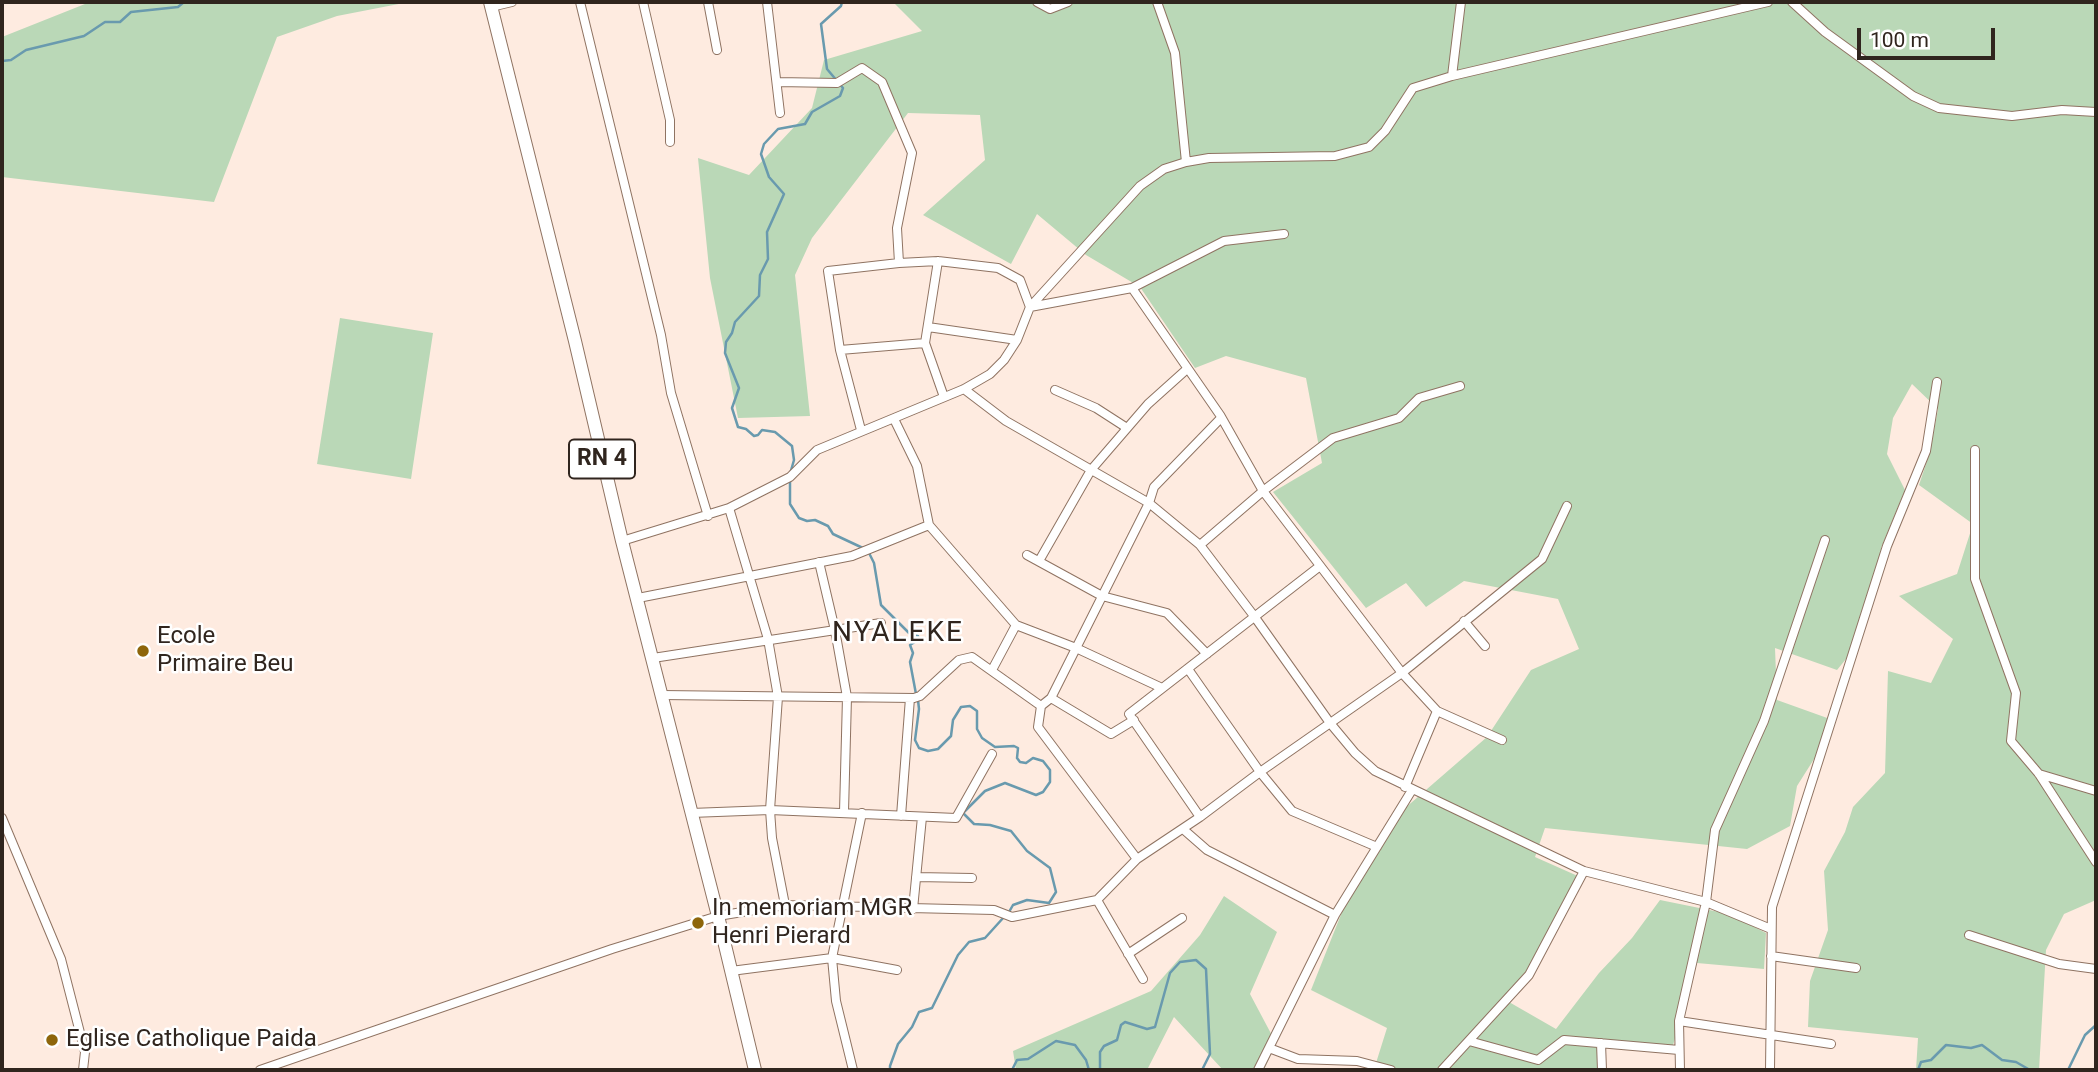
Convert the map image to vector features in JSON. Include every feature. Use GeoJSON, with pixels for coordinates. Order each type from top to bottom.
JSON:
{"type":"FeatureCollection","features":[{"type":"Feature","properties":{"kind":"highway","name":"RN 4"},"geometry":{"type":"LineString","coordinates":[[491,5],[754,1070]]}},
{"type":"Feature","properties":{"kind":"street"},"geometry":{"type":"LineString","coordinates":[[491,5],[512,2]]}},
{"type":"Feature","properties":{"kind":"street"},"geometry":{"type":"LineString","coordinates":[[580,2],[659,323],[671,393],[708,516]]}},
{"type":"Feature","properties":{"kind":"street"},"geometry":{"type":"LineString","coordinates":[[643,2],[670,120],[670,142]]}},
{"type":"Feature","properties":{"kind":"street"},"geometry":{"type":"LineString","coordinates":[[708,2],[717,50]]}},
{"type":"Feature","properties":{"kind":"street"},"geometry":{"type":"LineString","coordinates":[[767,2],[780,113]]}},
{"type":"Feature","properties":{"kind":"street"},"geometry":{"type":"LineString","coordinates":[[1037,2],[1050,9],[1068,2]]}},
{"type":"Feature","properties":{"kind":"street"},"geometry":{"type":"LineString","coordinates":[[1157,2],[1175,54],[1186,162]]}},
{"type":"Feature","properties":{"kind":"street"},"geometry":{"type":"LineString","coordinates":[[1452,76],[1461,2]]}},
{"type":"Feature","properties":{"kind":"street"},"geometry":{"type":"LineString","coordinates":[[622,541],[729,508],[790,477],[817,450],[964,389],[990,374],[1004,360],[1017,340],[1030,307],[1140,186],[1164,169],[1209,158],[1335,156],[1369,147],[1385,131],[1413,88],[1452,76],[1768,2]]}},
{"type":"Feature","properties":{"kind":"street"},"geometry":{"type":"LineString","coordinates":[[1792,2],[1825,32],[1913,96],[1939,108],[2012,116],[2062,110],[2096,112]]}},
{"type":"Feature","properties":{"kind":"street"},"geometry":{"type":"LineString","coordinates":[[777,82],[839,82],[862,68],[882,82],[912,153],[897,228],[899,263]]}},
{"type":"Feature","properties":{"kind":"street"},"geometry":{"type":"LineString","coordinates":[[1030,307],[1132,288],[1224,241],[1284,234]]}},
{"type":"Feature","properties":{"kind":"street"},"geometry":{"type":"LineString","coordinates":[[861,430],[840,351],[828,271],[938,261],[998,268],[1020,280],[1030,307]]}},
{"type":"Feature","properties":{"kind":"street"},"geometry":{"type":"LineString","coordinates":[[938,261],[925,342],[944,397]]}},
{"type":"Feature","properties":{"kind":"street"},"geometry":{"type":"LineString","coordinates":[[1132,288],[1221,418],[1263,491],[1402,673],[1437,711],[1502,740]]}},
{"type":"Feature","properties":{"kind":"street"},"geometry":{"type":"LineString","coordinates":[[928,327],[1017,340]]}},
{"type":"Feature","properties":{"kind":"street"},"geometry":{"type":"LineString","coordinates":[[840,351],[925,342]]}},
{"type":"Feature","properties":{"kind":"street"},"geometry":{"type":"LineString","coordinates":[[1039,561],[1091,470],[1148,404],[1187,369]]}},
{"type":"Feature","properties":{"kind":"street"},"geometry":{"type":"LineString","coordinates":[[1770,1070],[1772,907],[1887,546],[1926,451],[1937,382]]}},
{"type":"Feature","properties":{"kind":"street"},"geometry":{"type":"LineString","coordinates":[[1200,545],[1263,491],[1333,438],[1399,418],[1419,398],[1460,386]]}},
{"type":"Feature","properties":{"kind":"street"},"geometry":{"type":"LineString","coordinates":[[964,389],[1006,421],[1149,503],[1200,545],[1330,723],[1355,753],[1375,771],[1584,870],[1706,902],[1771,929]]}},
{"type":"Feature","properties":{"kind":"street"},"geometry":{"type":"LineString","coordinates":[[1055,390],[1096,408],[1127,428]]}},
{"type":"Feature","properties":{"kind":"street"},"geometry":{"type":"LineString","coordinates":[[1137,859],[1038,727],[1041,706],[1051,698],[1149,503],[1154,487],[1221,418]]}},
{"type":"Feature","properties":{"kind":"street"},"geometry":{"type":"LineString","coordinates":[[894,419],[917,466],[929,525],[1016,625],[1076,648],[1162,688]]}},
{"type":"Feature","properties":{"kind":"street"},"geometry":{"type":"LineString","coordinates":[[1975,450],[1975,579],[2016,693],[2011,741],[2039,774],[2096,862]]}},
{"type":"Feature","properties":{"kind":"street"},"geometry":{"type":"LineString","coordinates":[[260,1070],[718,916],[785,905],[844,905],[994,910],[1013,917],[1097,900],[1137,859],[1402,673],[1542,559],[1567,506]]}},
{"type":"Feature","properties":{"kind":"street"},"geometry":{"type":"LineString","coordinates":[[729,508],[768,639],[778,698],[770,810],[772,838],[785,905]]}},
{"type":"Feature","properties":{"kind":"street"},"geometry":{"type":"LineString","coordinates":[[638,598],[852,556],[929,525]]}},
{"type":"Feature","properties":{"kind":"street"},"geometry":{"type":"LineString","coordinates":[[1680,1070],[1679,1021],[1706,902],[1715,830],[1765,720],[1825,540]]}},
{"type":"Feature","properties":{"kind":"street"},"geometry":{"type":"LineString","coordinates":[[1027,555],[1102,596],[1167,613],[1207,654]]}},
{"type":"Feature","properties":{"kind":"street"},"geometry":{"type":"LineString","coordinates":[[819,562],[847,697],[844,812]]}},
{"type":"Feature","properties":{"kind":"street"},"geometry":{"type":"LineString","coordinates":[[1200,817],[1129,714],[1320,566]]}},
{"type":"Feature","properties":{"kind":"street"},"geometry":{"type":"LineString","coordinates":[[1464,621],[1485,646]]}},
{"type":"Feature","properties":{"kind":"street"},"geometry":{"type":"LineString","coordinates":[[653,658],[881,623]]}},
{"type":"Feature","properties":{"kind":"street"},"geometry":{"type":"LineString","coordinates":[[992,670],[1016,625]]}},
{"type":"Feature","properties":{"kind":"street"},"geometry":{"type":"LineString","coordinates":[[662,695],[915,697],[959,660],[972,657],[1041,706]]}},
{"type":"Feature","properties":{"kind":"street"},"geometry":{"type":"LineString","coordinates":[[1188,669],[1260,772],[1292,811],[1377,847]]}},
{"type":"Feature","properties":{"kind":"street"},"geometry":{"type":"LineString","coordinates":[[901,816],[915,697]]}},
{"type":"Feature","properties":{"kind":"street"},"geometry":{"type":"LineString","coordinates":[[1051,698],[1111,734],[1134,720]]}},
{"type":"Feature","properties":{"kind":"street"},"geometry":{"type":"LineString","coordinates":[[1258,1070],[1335,915],[1409,788],[1437,711]]}},
{"type":"Feature","properties":{"kind":"street"},"geometry":{"type":"LineString","coordinates":[[691,813],[770,810],[956,818],[992,754]]}},
{"type":"Feature","properties":{"kind":"street"},"geometry":{"type":"LineString","coordinates":[[2039,774],[2096,791]]}},
{"type":"Feature","properties":{"kind":"street"},"geometry":{"type":"LineString","coordinates":[[853,1070],[836,1001],[832,958],[862,813]]}},
{"type":"Feature","properties":{"kind":"street"},"geometry":{"type":"LineString","coordinates":[[913,909],[922,817]]}},
{"type":"Feature","properties":{"kind":"street"},"geometry":{"type":"LineString","coordinates":[[2,818],[61,959],[85,1052],[83,1070]]}},
{"type":"Feature","properties":{"kind":"street"},"geometry":{"type":"LineString","coordinates":[[1183,829],[1207,850],[1335,915]]}},
{"type":"Feature","properties":{"kind":"street"},"geometry":{"type":"LineString","coordinates":[[1442,1070],[1529,975],[1584,870]]}},
{"type":"Feature","properties":{"kind":"street"},"geometry":{"type":"LineString","coordinates":[[916,877],[972,878]]}},
{"type":"Feature","properties":{"kind":"street"},"geometry":{"type":"LineString","coordinates":[[1097,900],[1143,979]]}},
{"type":"Feature","properties":{"kind":"street"},"geometry":{"type":"LineString","coordinates":[[1128,954],[1182,918]]}},
{"type":"Feature","properties":{"kind":"street"},"geometry":{"type":"LineString","coordinates":[[1969,935],[2059,964],[2096,968]]}},
{"type":"Feature","properties":{"kind":"street"},"geometry":{"type":"LineString","coordinates":[[1771,956],[1856,968]]}},
{"type":"Feature","properties":{"kind":"street"},"geometry":{"type":"LineString","coordinates":[[731,971],[832,958],[897,970]]}},
{"type":"Feature","properties":{"kind":"street"},"geometry":{"type":"LineString","coordinates":[[1679,1021],[1831,1044]]}},
{"type":"Feature","properties":{"kind":"street"},"geometry":{"type":"LineString","coordinates":[[1469,1041],[1538,1060],[1564,1040],[1679,1050]]}},
{"type":"Feature","properties":{"kind":"street"},"geometry":{"type":"LineString","coordinates":[[1601,1044],[1602,1070]]}},
{"type":"Feature","properties":{"kind":"street"},"geometry":{"type":"LineString","coordinates":[[1269,1048],[1298,1059],[1357,1061],[1391,1070]]}},
{"type":"Feature","properties":{"kind":"street"},"geometry":{"type":"LineString","coordinates":[[1353,1070],[1357,1061]]}},
{"type":"Feature","properties":{"kind":"green space"},"geometry":{"type":"Polygon","coordinates":[[[90,2],[409,2],[337,16],[277,37],[214,202],[2,177],[2,37],[90,2]]]}},
{"type":"Feature","properties":{"kind":"green space"},"geometry":{"type":"Polygon","coordinates":[[[893,2],[2096,2],[2096,900],[2064,914],[2046,950],[2039,1070],[1916,1070],[1918,1038],[1808,1027],[1810,981],[1828,930],[1824,871],[1845,832],[1853,807],[1885,773],[1888,671],[1931,683],[1953,639],[1899,596],[1957,574],[1973,524],[1919,485],[1930,452],[1938,409],[1912,384],[1893,418],[1887,454],[1905,490],[1881,548],[1879,585],[1855,648],[1837,670],[1775,648],[1777,700],[1830,719],[1821,748],[1797,786],[1790,826],[1747,849],[1545,828],[1535,857],[1580,877],[1565,915],[1509,1002],[1556,1029],[1660,900],[1729,914],[1766,933],[1764,969],[1697,963],[1671,1052],[1598,1046],[1602,1070],[1391,1070],[1376,1063],[1387,1028],[1311,990],[1342,912],[1404,809],[1487,737],[1531,670],[1579,649],[1558,599],[1464,581],[1426,607],[1406,583],[1366,608],[1273,492],[1322,463],[1306,378],[1226,356],[1195,368],[1140,287],[1086,255],[1037,214],[1011,264],[923,215],[985,160],[980,115],[908,113],[812,238],[795,275],[810,416],[738,418],[710,278],[698,158],[749,175],[812,108],[824,60],[922,31],[893,2]]]}},
{"type":"Feature","properties":{"kind":"green space"},"geometry":{"type":"Polygon","coordinates":[[[340,318],[433,333],[411,479],[317,464],[340,318]]]}},
{"type":"Feature","properties":{"kind":"green space"},"geometry":{"type":"Polygon","coordinates":[[[1224,896],[1277,932],[1250,994],[1276,1043],[1264,1070],[1223,1070],[1174,1017],[1147,1070],[1016,1070],[1013,1051],[1151,991],[1200,935],[1224,896]]]}},
{"type":"Feature","properties":{"kind":"waterway"},"geometry":{"type":"LineString","coordinates":[[2,61],[11,60],[26,50],[84,36],[105,22],[120,22],[131,12],[178,7],[184,2]]}},
{"type":"Feature","properties":{"kind":"waterway"},"geometry":{"type":"LineString","coordinates":[[790,474],[794,460],[792,446],[775,432],[762,430],[754,436],[746,429],[738,427],[732,408],[739,388],[725,353],[726,342],[735,322],[759,296],[760,275],[768,259],[767,232],[784,194],[769,177],[761,154],[764,144],[778,129],[805,124],[812,112],[840,96],[843,88],[827,69],[821,24],[842,2]]}},
{"type":"Feature","properties":{"kind":"waterway"},"geometry":{"type":"LineString","coordinates":[[790,481],[790,504],[799,518],[815,520],[828,526],[833,534],[865,549]]}},
{"type":"Feature","properties":{"kind":"waterway"},"geometry":{"type":"LineString","coordinates":[[869,553],[874,563],[881,605],[909,633],[918,636],[918,640],[910,645],[916,694]]}},
{"type":"Feature","properties":{"kind":"waterway"},"geometry":{"type":"LineString","coordinates":[[918,700],[915,740],[919,748],[928,751],[938,749],[951,736],[953,720],[961,707],[970,706],[977,711],[977,729],[982,738],[995,747],[1014,746],[1018,748],[1017,758],[1020,762],[1026,763],[1033,758],[1043,761],[1050,770],[1050,782],[1043,792],[1036,795],[1005,783],[985,791],[963,813],[974,824],[1011,831],[1027,851],[1050,868],[1056,892],[1049,903],[1027,900],[1013,905],[1009,912]]}},
{"type":"Feature","properties":{"kind":"waterway"},"geometry":{"type":"LineString","coordinates":[[890,1070],[898,1044],[912,1027],[919,1012],[932,1008],[958,955],[969,942],[985,938],[1004,917]]}},
{"type":"Feature","properties":{"kind":"waterway"},"geometry":{"type":"LineString","coordinates":[[1098,1070],[1100,1052],[1104,1046],[1117,1040],[1121,1025],[1125,1022],[1147,1029],[1155,1027],[1170,973],[1180,962],[1196,960],[1206,969],[1210,1054],[1202,1070]]}},
{"type":"Feature","properties":{"kind":"waterway"},"geometry":{"type":"LineString","coordinates":[[2068,1070],[2085,1035],[2096,1025]]}},
{"type":"Feature","properties":{"kind":"waterway"},"geometry":{"type":"LineString","coordinates":[[1012,1070],[1017,1060],[1028,1059],[1056,1041],[1075,1045],[1086,1060],[1089,1070]]}},
{"type":"Feature","properties":{"kind":"waterway"},"geometry":{"type":"LineString","coordinates":[[1918,1070],[1921,1062],[1931,1060],[1946,1045],[1971,1048],[1982,1045],[2002,1060],[2016,1062],[2030,1070]]}},
{"type":"Feature","properties":{"kind":"waterway"},"geometry":{"type":"LineString","coordinates":[[1461,1070],[1471,1070]]}},
{"type":"Feature","properties":{"kind":"place","name":"Ecole Primaire Beu"},"geometry":{"type":"Point","coordinates":[143,651]}},
{"type":"Feature","properties":{"kind":"place","name":"In memoriam MGR Henri Pierard"},"geometry":{"type":"Point","coordinates":[698,923]}},
{"type":"Feature","properties":{"kind":"place","name":"Eglise Catholique Paida"},"geometry":{"type":"Point","coordinates":[52,1040]}},
{"type":"Feature","properties":{"kind":"district","name":"NYALEKE"},"geometry":{"type":"Point","coordinates":[898,634]}}]}
